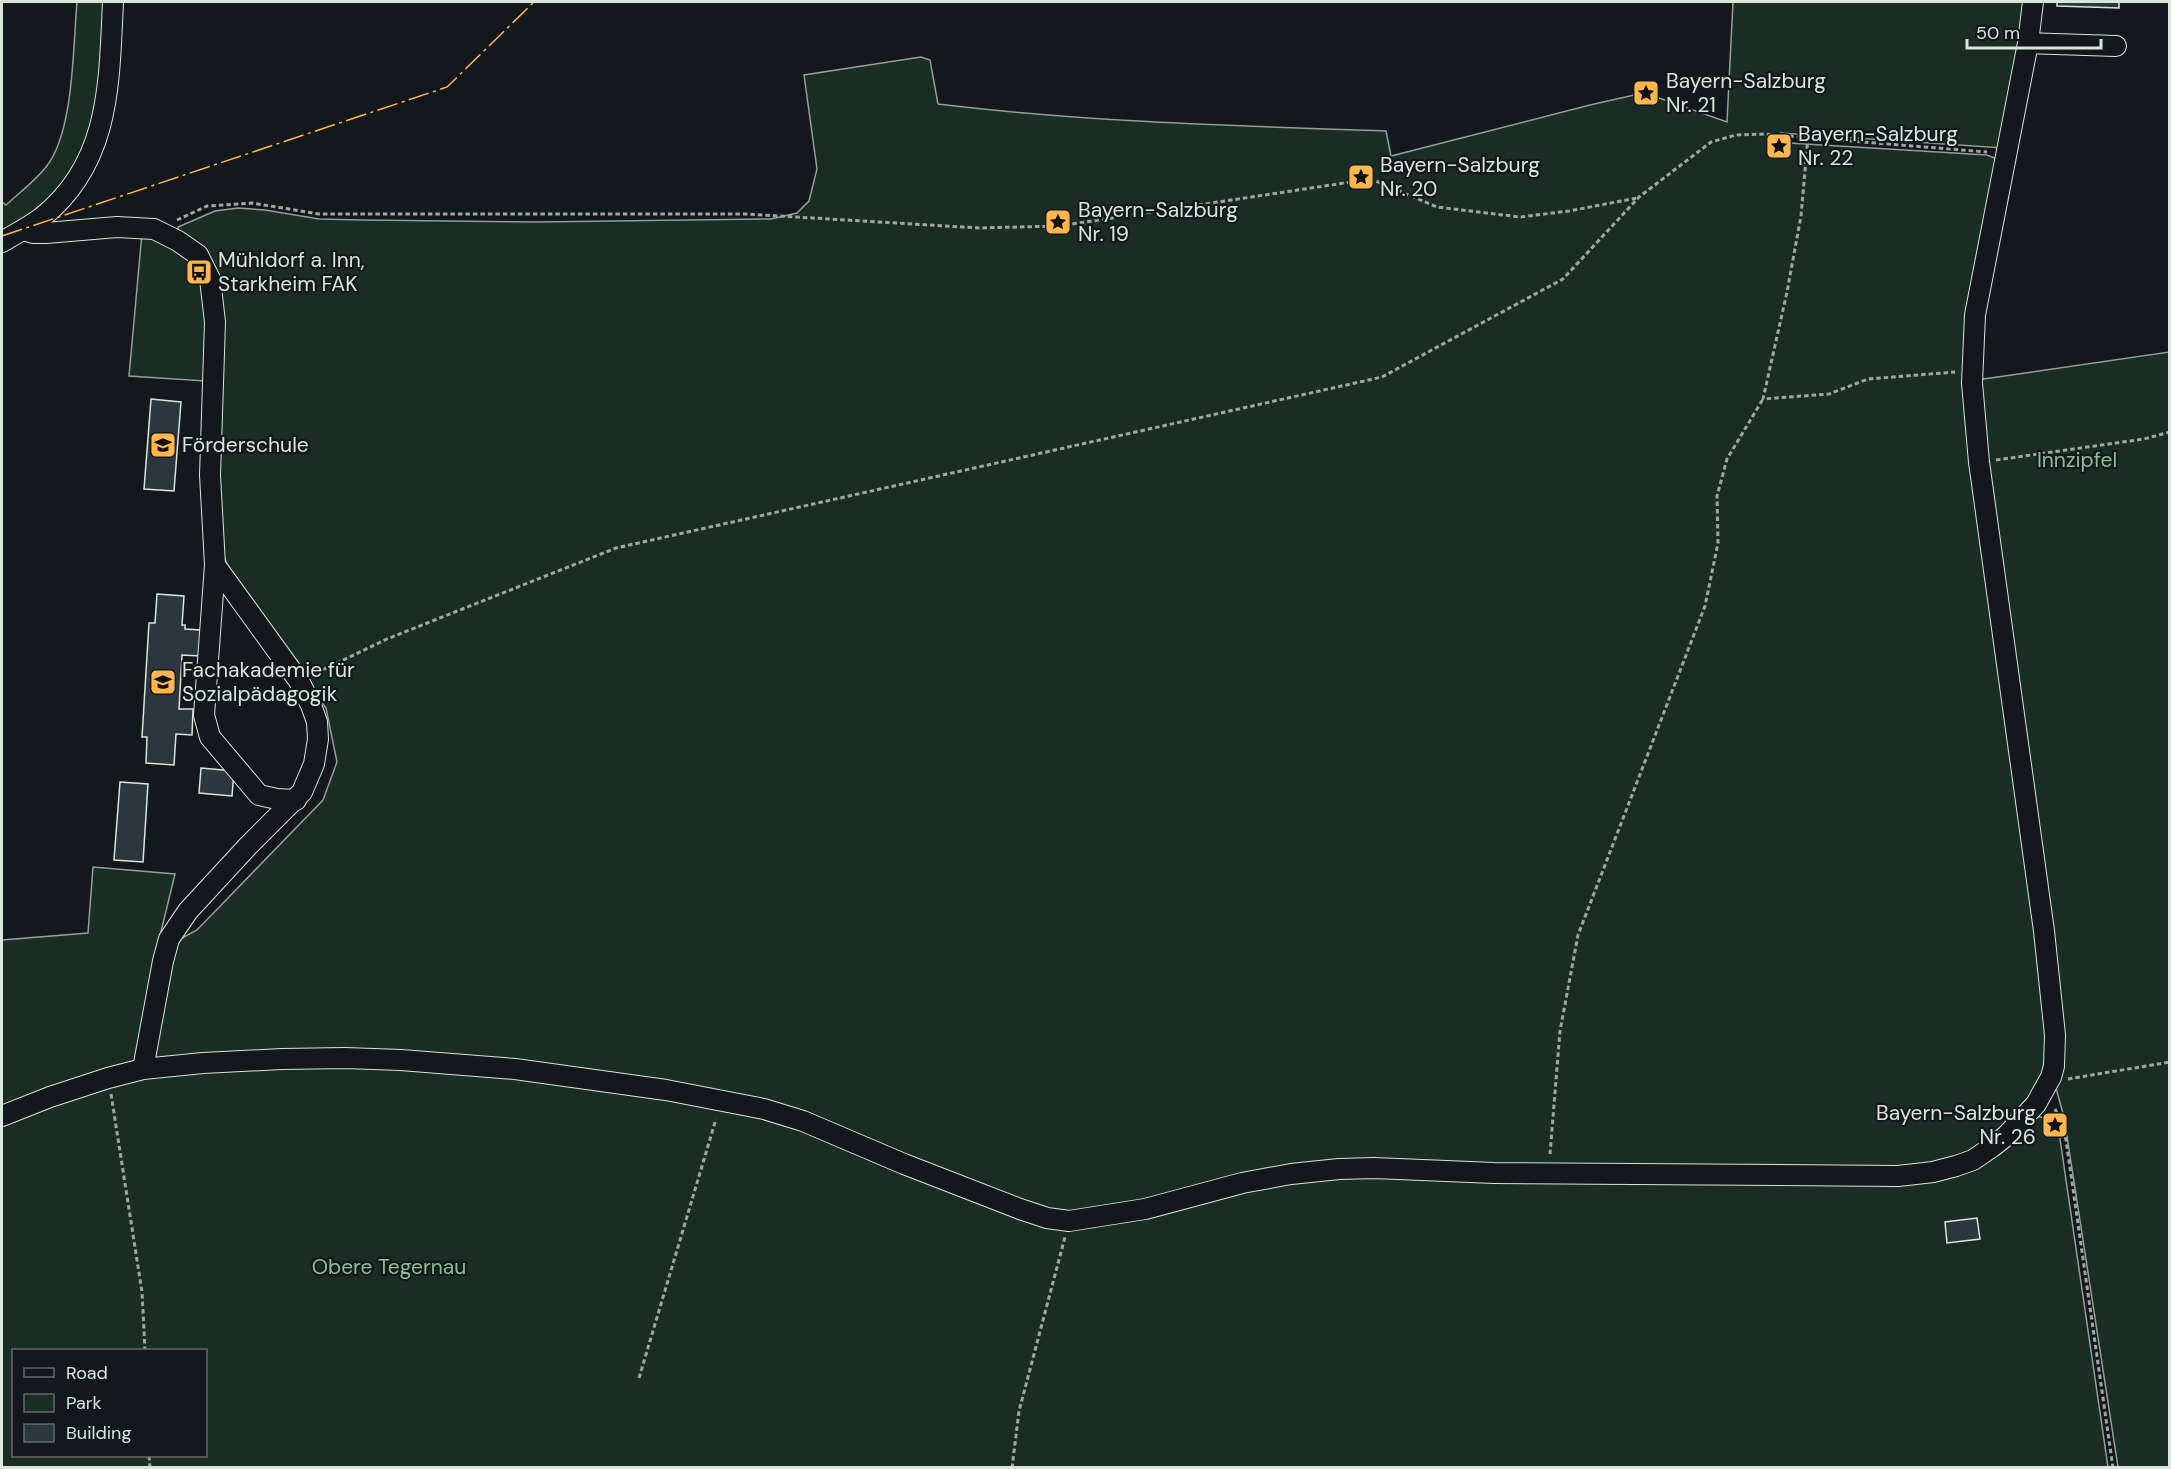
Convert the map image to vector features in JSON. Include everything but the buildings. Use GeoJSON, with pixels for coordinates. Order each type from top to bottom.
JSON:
{"type":"FeatureCollection","features":[{"type":"Feature","properties":{"kind":"street"},"geometry":{"type":"LineString","coordinates":[[2,242],[23,230],[52,208],[75,182],[92,152],[102,123],[108,89],[113,2]]}},
{"type":"Feature","properties":{"kind":"street"},"geometry":{"type":"LineString","coordinates":[[2,1116],[108,1078],[143,1069],[282,1059],[401,1060],[515,1069],[666,1090],[764,1109],[803,1121],[1009,1205],[1047,1218],[1069,1221],[1145,1209],[1291,1174],[1339,1169],[1553,1174],[1898,1176],[1933,1172],[1973,1160],[1992,1148],[2020,1122],[2047,1085],[2055,1043],[2044,931],[1979,462],[1972,370],[1975,315],[2028,43],[2033,2]]}},
{"type":"Feature","properties":{"kind":"street"},"geometry":{"type":"LineString","coordinates":[[2028,43],[2116,46]]}},
{"type":"Feature","properties":{"kind":"street"},"geometry":{"type":"LineString","coordinates":[[23,230],[46,233],[139,227],[154,229],[178,241],[198,255],[210,279],[215,322],[210,475],[215,565],[204,715],[210,737],[259,795],[277,800],[296,800]]}},
{"type":"Feature","properties":{"kind":"street"},"geometry":{"type":"LineString","coordinates":[[143,1069],[169,939],[188,911],[248,846],[296,800],[308,782],[318,739],[316,722],[299,681],[215,565]]}},
{"type":"Feature","properties":{"kind":"path"},"geometry":{"type":"LineString","coordinates":[[299,681],[387,639],[616,548],[1382,377],[1563,279],[1639,197],[1711,142],[1736,135],[1808,137],[2007,154]]}},
{"type":"Feature","properties":{"kind":"path"},"geometry":{"type":"LineString","coordinates":[[1553,1174],[1550,1155],[1560,1031],[1578,935],[1704,606],[1718,543],[1717,496],[1727,459],[1763,399],[1787,292],[1801,216],[1808,137]]}},
{"type":"Feature","properties":{"kind":"path"},"geometry":{"type":"LineString","coordinates":[[165,234],[170,224],[207,206],[252,203],[319,214],[746,214],[979,228],[1059,226],[1317,187],[1376,181],[1437,207],[1520,217],[1569,211],[1639,197]]}},
{"type":"Feature","properties":{"kind":"path"},"geometry":{"type":"LineString","coordinates":[[1763,399],[1829,394],[1868,379],[1972,370]]}},
{"type":"Feature","properties":{"kind":"path"},"geometry":{"type":"LineString","coordinates":[[1979,462],[2144,439],[2169,432]]}},
{"type":"Feature","properties":{"kind":"path"},"geometry":{"type":"LineString","coordinates":[[2113,1467],[2066,1140],[2047,1085],[2056,1080],[2075,1079],[2169,1062]]}},
{"type":"Feature","properties":{"kind":"path"},"geometry":{"type":"LineString","coordinates":[[108,1078],[142,1292],[145,1349]]}},
{"type":"Feature","properties":{"kind":"path"},"geometry":{"type":"LineString","coordinates":[[639,1378],[721,1100]]}},
{"type":"Feature","properties":{"kind":"path"},"geometry":{"type":"LineString","coordinates":[[1012,1467],[1019,1411],[1069,1221]]}},
{"type":"Feature","properties":{"kind":"green space"},"geometry":{"type":"Polygon","coordinates":[[[77,2],[107,2],[100,85],[88,143],[65,181],[47,201],[24,220],[2,233],[2,202],[6,205],[42,172],[55,152],[62,133],[73,65],[77,2]]]}},
{"type":"Feature","properties":{"kind":"green space"},"geometry":{"type":"Polygon","coordinates":[[[1733,2],[2028,2],[2003,148],[1781,133],[1789,143],[1987,155],[1997,159],[1966,338],[2048,1010],[2047,1069],[2021,1113],[1975,1150],[1952,1160],[1900,1168],[1530,1168],[1387,1161],[1100,1212],[1053,1212],[704,1090],[224,1053],[2,1112],[2,940],[88,933],[93,867],[175,874],[160,936],[164,948],[197,930],[323,800],[337,762],[326,708],[247,600],[230,573],[221,547],[217,484],[224,333],[178,227],[215,211],[238,208],[319,219],[363,220],[537,222],[771,219],[797,213],[809,201],[817,169],[804,75],[921,57],[930,60],[938,104],[1106,119],[1386,131],[1391,156],[1634,95],[1659,98],[1727,122],[1733,2]]]}},
{"type":"Feature","properties":{"kind":"green space"},"geometry":{"type":"Polygon","coordinates":[[[142,233],[170,244],[184,253],[195,266],[202,280],[208,314],[205,381],[129,376],[142,233]]]}},
{"type":"Feature","properties":{"kind":"green space","name":"Innzipfel"},"geometry":{"type":"Polygon","coordinates":[[[2169,352],[2169,1467],[2118,1467],[2064,1117],[2056,1088],[2058,1067],[1977,380],[2169,352]]]}},
{"type":"Feature","properties":{"kind":"green space","name":"Obere Tegernau"},"geometry":{"type":"Polygon","coordinates":[[[322,1063],[513,1077],[681,1100],[763,1116],[1043,1222],[1297,1177],[1924,1180],[2034,1116],[2045,1118],[2059,1132],[2108,1467],[2,1467],[2,1125],[92,1091],[170,1072],[322,1063]]]}},
{"type":"Feature","properties":{"kind":"power"},"geometry":{"type":"LineString","coordinates":[[2,236],[447,87],[534,2]]}},
{"type":"Feature","properties":{"kind":"place","name":"Bayern-Salzburg Nr. 21"},"geometry":{"type":"Point","coordinates":[1646,93]}},
{"type":"Feature","properties":{"kind":"place","name":"Bayern-Salzburg Nr. 22"},"geometry":{"type":"Point","coordinates":[1779,146]}},
{"type":"Feature","properties":{"kind":"place","name":"Bayern-Salzburg Nr. 20"},"geometry":{"type":"Point","coordinates":[1361,177]}},
{"type":"Feature","properties":{"kind":"place","name":"Bayern-Salzburg Nr. 19"},"geometry":{"type":"Point","coordinates":[1058,222]}},
{"type":"Feature","properties":{"kind":"place","name":"Mühldorf a. Inn, Starkheim FAK"},"geometry":{"type":"Point","coordinates":[199,272]}},
{"type":"Feature","properties":{"kind":"place","name":"Förderschule"},"geometry":{"type":"Point","coordinates":[163,445]}},
{"type":"Feature","properties":{"kind":"place","name":"Fachakademie für Sozialpädagogik"},"geometry":{"type":"Point","coordinates":[163,682]}},
{"type":"Feature","properties":{"kind":"place","name":"Bayern-Salzburg Nr. 26"},"geometry":{"type":"Point","coordinates":[2055,1125]}}]}
